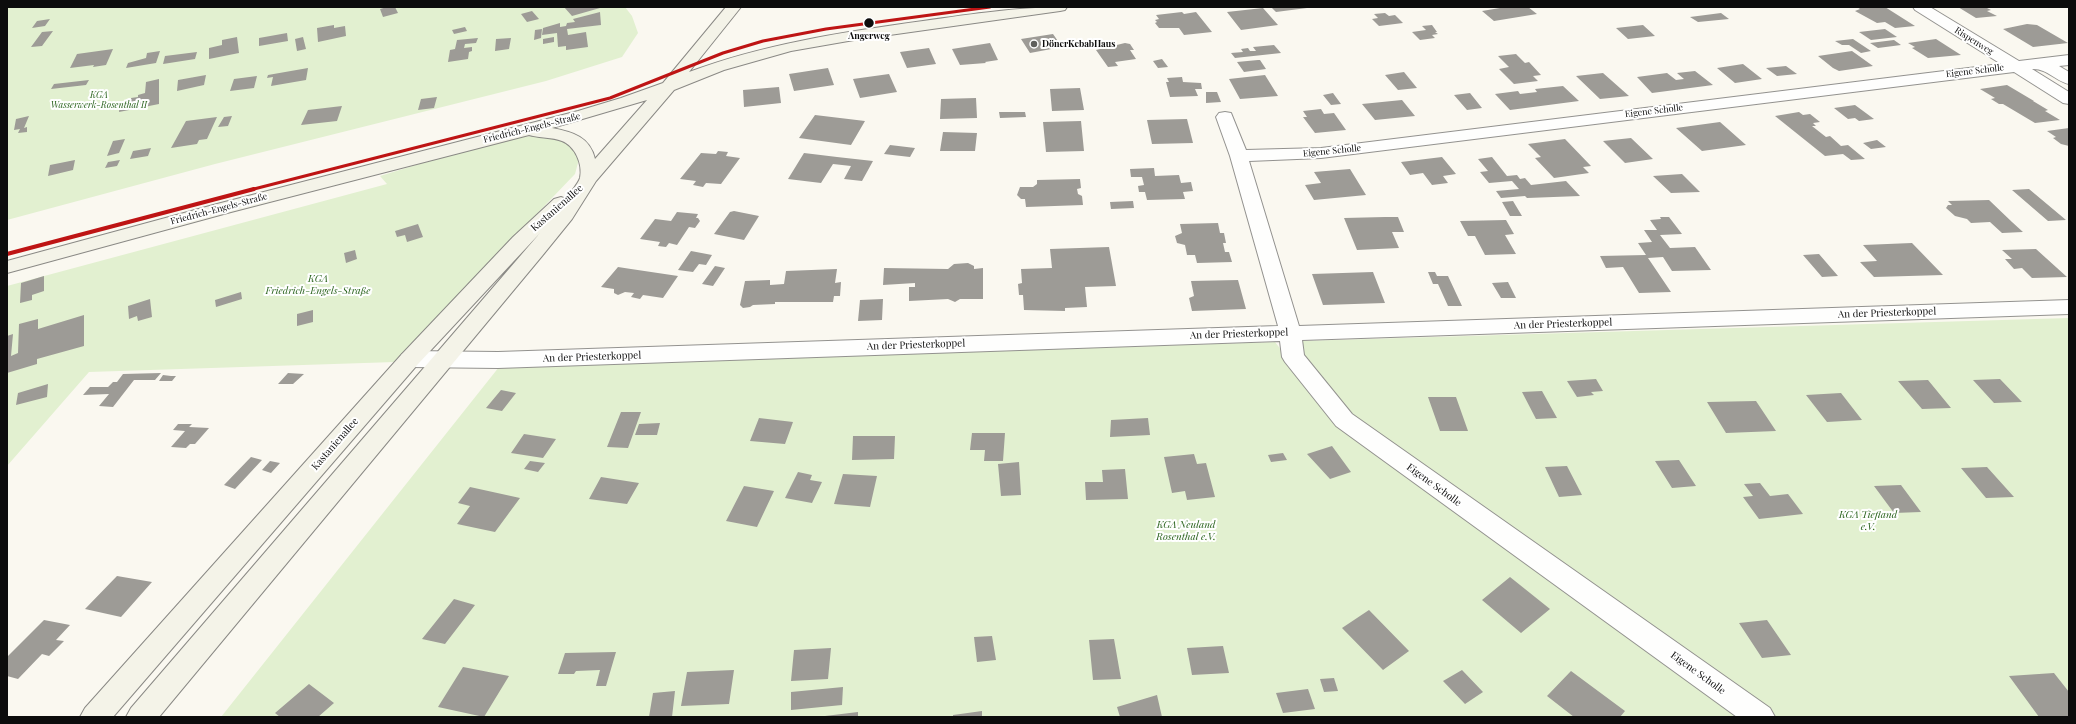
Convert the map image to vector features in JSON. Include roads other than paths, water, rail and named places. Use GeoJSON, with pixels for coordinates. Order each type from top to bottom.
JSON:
{"type":"FeatureCollection","features":[{"type":"Feature","properties":{"kind":"street","name":"Kastanienallee"},"geometry":{"type":"LineString","coordinates":[[95,717],[410,359],[520,241],[588,180],[669,86],[734,7]]}},
{"type":"Feature","properties":{"kind":"street","name":"Friedrich-Engels-Straße"},"geometry":{"type":"LineString","coordinates":[[7,267],[224,208],[607,108],[741,59],[807,43],[1060,7]]}},
{"type":"Feature","properties":{"kind":"street","name":"Rispenweg"},"geometry":{"type":"LineString","coordinates":[[1920,7],[2069,99]]}},
{"type":"Feature","properties":{"kind":"street","name":"Eigene Scholle"},"geometry":{"type":"LineString","coordinates":[[1238,156],[1321,153],[2069,60]]}},
{"type":"Feature","properties":{"kind":"street"},"geometry":{"type":"LineString","coordinates":[[2043,63],[2069,79]]}},
{"type":"Feature","properties":{"kind":"street","name":"Eigene Scholle"},"geometry":{"type":"LineString","coordinates":[[1225,117],[1290,332],[1293,357],[1344,420],[1760,717]]}},
{"type":"Feature","properties":{"kind":"street"},"geometry":{"type":"LineString","coordinates":[[526,130],[562,136],[580,144],[587,155],[588,180]]}},
{"type":"Feature","properties":{"kind":"street","name":"Kastanienallee"},"geometry":{"type":"LineString","coordinates":[[141,717],[441,361],[535,252],[565,215],[588,180]]}},
{"type":"Feature","properties":{"kind":"street","name":"An der Priesterkoppel"},"geometry":{"type":"LineString","coordinates":[[410,359],[441,361],[2069,307]]}},
{"type":"Feature","properties":{"kind":"place","name":"Angerweg"},"geometry":{"type":"Point","coordinates":[869,23]}},
{"type":"Feature","properties":{"kind":"place","name":"DönerKebabHaus"},"geometry":{"type":"Point","coordinates":[1034,44]}},
{"type":"Feature","properties":{"kind":"park label","name":"KGA Wasserwerk-Rosenthal II"},"geometry":{"type":"Point","coordinates":[99,100]}},
{"type":"Feature","properties":{"kind":"park label","name":"KGA Friedrich-Engels-Straße"},"geometry":{"type":"Point","coordinates":[318,284]}},
{"type":"Feature","properties":{"kind":"park label","name":"KGA Tiefland e.V."},"geometry":{"type":"Point","coordinates":[1868,520]}},
{"type":"Feature","properties":{"kind":"park label","name":"KGA Neuland Rosenthal e.V."},"geometry":{"type":"Point","coordinates":[1186,530]}}]}
